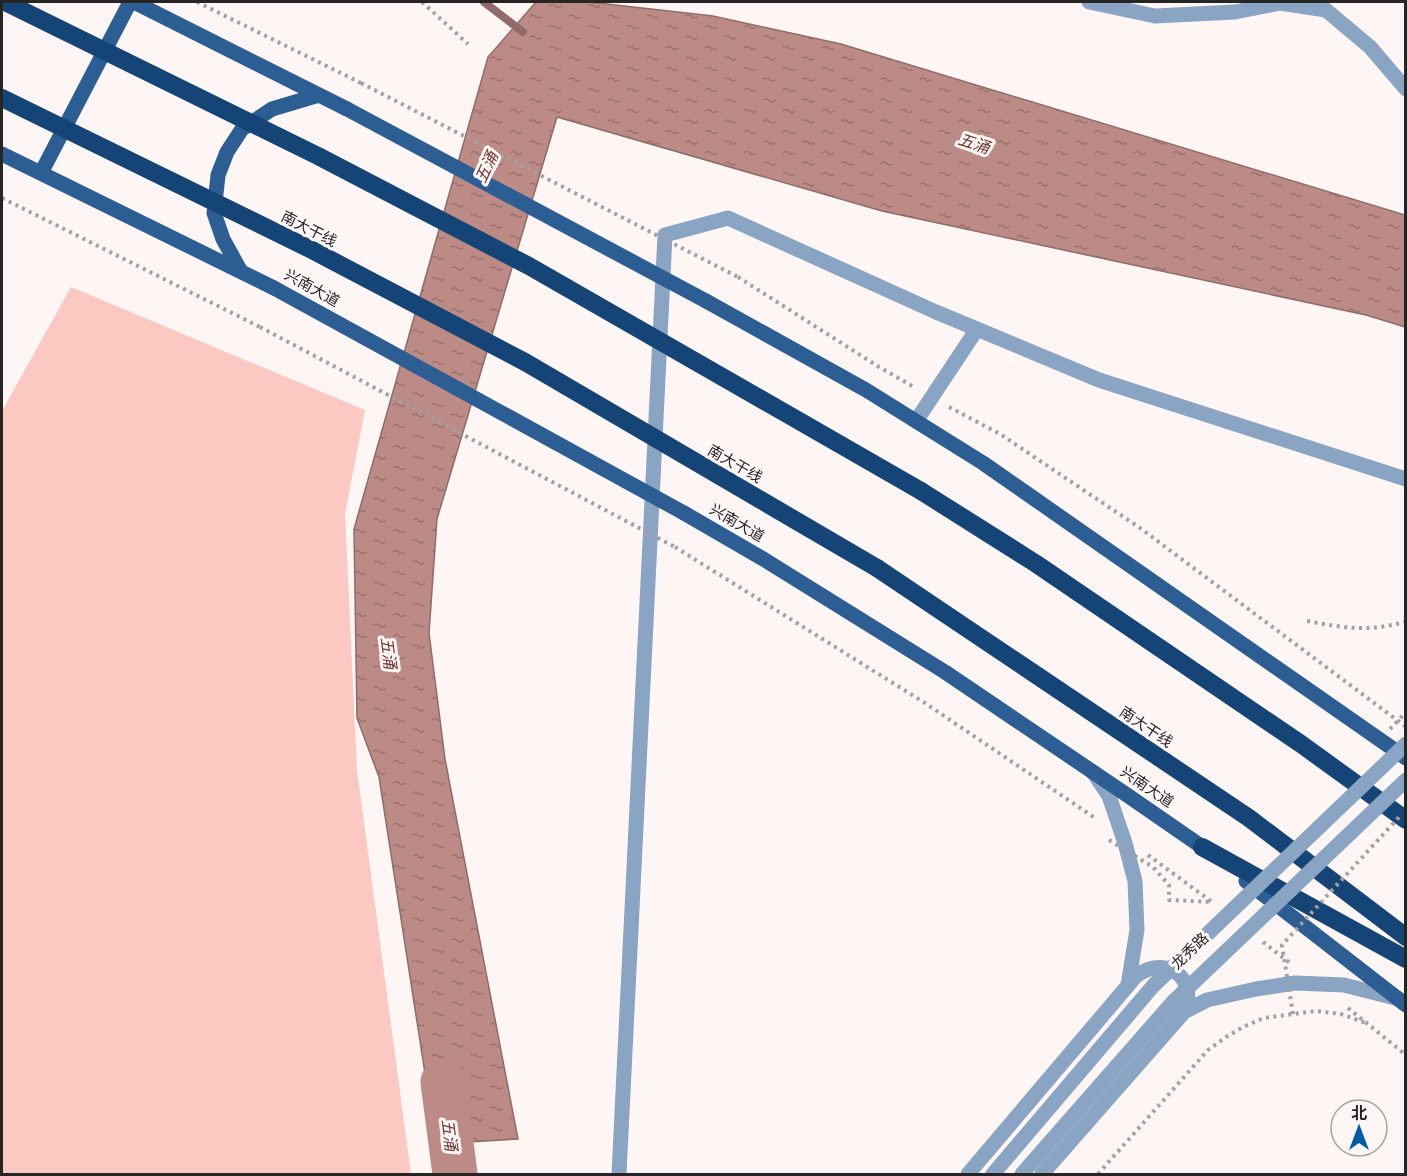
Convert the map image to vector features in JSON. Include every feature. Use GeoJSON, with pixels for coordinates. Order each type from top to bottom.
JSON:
{"type":"FeatureCollection","features":[{"type":"Feature","properties":{"kind":"highway"},"geometry":{"type":"LineString","coordinates":[[5,2],[318,156],[529,266],[921,491],[1035,563],[1301,744],[1406,819]]}},
{"type":"Feature","properties":{"kind":"highway","name":"南大干线"},"geometry":{"type":"LineString","coordinates":[[2,98],[312,250],[525,362],[877,568],[1249,818],[1406,937]]}},
{"type":"Feature","properties":{"kind":"highway"},"geometry":{"type":"LineString","coordinates":[[1202,847],[1406,958]]}},
{"type":"Feature","properties":{"kind":"main road"},"geometry":{"type":"LineString","coordinates":[[41,173],[130,2]]}},
{"type":"Feature","properties":{"kind":"main road"},"geometry":{"type":"LineString","coordinates":[[134,2],[347,109],[706,301],[866,390],[992,470],[1406,758]]}},
{"type":"Feature","properties":{"kind":"main road"},"geometry":{"type":"LineString","coordinates":[[240,270],[223,239],[214,213],[218,175],[227,152],[242,129],[272,108],[319,95]]}},
{"type":"Feature","properties":{"kind":"main road","name":"兴南大道"},"geometry":{"type":"LineString","coordinates":[[2,154],[274,288],[684,513],[765,560],[945,672],[1202,847],[1402,1002]]}},
{"type":"Feature","properties":{"kind":"street"},"geometry":{"type":"LineString","coordinates":[[1089,2],[1155,16],[1235,12],[1280,3],[1326,10],[1370,47],[1406,89]]}},
{"type":"Feature","properties":{"kind":"street"},"geometry":{"type":"LineString","coordinates":[[619,1174],[665,235],[728,218],[936,312],[1099,380],[1406,479]]}},
{"type":"Feature","properties":{"kind":"street"},"geometry":{"type":"LineString","coordinates":[[916,421],[977,329]]}},
{"type":"Feature","properties":{"kind":"street","name":"龙秀路"},"geometry":{"type":"LineString","coordinates":[[993,1174],[1154,986],[1406,744]]}},
{"type":"Feature","properties":{"kind":"street"},"geometry":{"type":"LineString","coordinates":[[1093,772],[1109,796],[1116,839],[1134,881],[1137,930],[1128,986]]}},
{"type":"Feature","properties":{"kind":"street","name":"龙秀路"},"geometry":{"type":"LineString","coordinates":[[1022,1174],[1173,1002],[1406,780]]}},
{"type":"Feature","properties":{"kind":"street"},"geometry":{"type":"LineString","coordinates":[[968,1174],[1136,976],[1154,967],[1173,970],[1186,985],[1188,994],[1184,1012],[1042,1174]]}},
{"type":"Feature","properties":{"kind":"street"},"geometry":{"type":"LineString","coordinates":[[1184,1012],[1207,1000],[1295,983],[1344,985],[1402,1002]]}},
{"type":"Feature","properties":{"kind":"path"},"geometry":{"type":"LineString","coordinates":[[197,2],[361,82],[738,277],[879,367],[1000,434],[1140,528],[1406,726]]}},
{"type":"Feature","properties":{"kind":"path"},"geometry":{"type":"LineString","coordinates":[[422,2],[468,44]]}},
{"type":"Feature","properties":{"kind":"path"},"geometry":{"type":"LineString","coordinates":[[2,198],[260,327],[675,548],[925,703],[1108,827],[1116,839],[1153,867],[1169,885]]}},
{"type":"Feature","properties":{"kind":"path"},"geometry":{"type":"LineString","coordinates":[[1307,621],[1362,629],[1406,623]]}},
{"type":"Feature","properties":{"kind":"path"},"geometry":{"type":"LineString","coordinates":[[1293,1014],[1282,945],[1406,811]]}},
{"type":"Feature","properties":{"kind":"path"},"geometry":{"type":"LineString","coordinates":[[1108,827],[1116,839],[1176,875],[1214,904]]}},
{"type":"Feature","properties":{"kind":"path"},"geometry":{"type":"LineString","coordinates":[[1111,849],[1116,839]]}},
{"type":"Feature","properties":{"kind":"path"},"geometry":{"type":"LineString","coordinates":[[1261,940],[1406,1055]]}},
{"type":"Feature","properties":{"kind":"path"},"geometry":{"type":"LineString","coordinates":[[1098,1174],[1208,1050],[1243,1027],[1264,1018],[1316,1011],[1341,1014],[1369,1024]]}},
{"type":"Feature","properties":{"kind":"shaded area"},"geometry":{"type":"Polygon","coordinates":[[[71,287],[365,410],[345,514],[357,770],[411,1174],[2,1174],[2,411],[71,287]]]}},
{"type":"Feature","properties":{"kind":"water"},"geometry":{"type":"Polygon","coordinates":[[[536,2],[589,2],[713,16],[841,44],[1405,215],[1405,327],[1366,315],[882,211],[557,117],[437,519],[429,633],[445,759],[518,1139],[436,1144],[379,777],[357,718],[354,529],[488,57],[536,2]]]}},
{"type":"Feature","properties":{"kind":"waterway"},"geometry":{"type":"LineString","coordinates":[[484,2],[523,32]]}},
{"type":"Feature","properties":{"kind":"waterway","name":"五涌"},"geometry":{"type":"LineString","coordinates":[[443,1082],[455,1174]]}}]}
